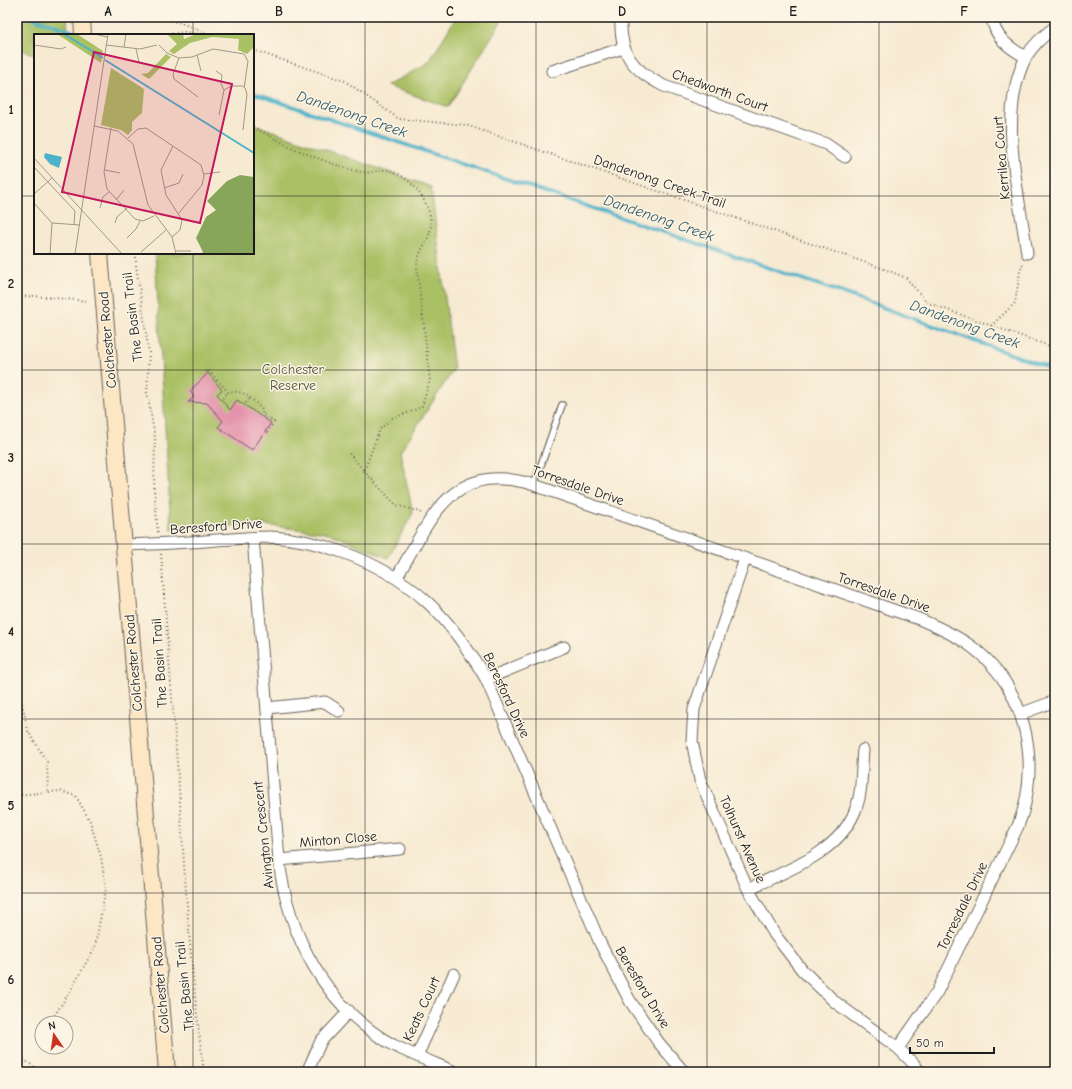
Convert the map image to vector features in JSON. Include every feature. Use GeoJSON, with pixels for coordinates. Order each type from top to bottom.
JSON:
{"type":"FeatureCollection","features":[{"type":"Feature","properties":{"kind":"main road"},"geometry":{"type":"LineString","coordinates":[[75,20],[82,34]]}},
{"type":"Feature","properties":{"kind":"main road","name":"Colchester Road"},"geometry":{"type":"LineString","coordinates":[[100,254],[167,1072]]}},
{"type":"Feature","properties":{"kind":"street","name":"Chedworth Court"},"geometry":{"type":"LineString","coordinates":[[621,17],[620,30],[623,48],[636,67],[647,77],[664,86],[826,144],[846,157]]}},
{"type":"Feature","properties":{"kind":"street"},"geometry":{"type":"LineString","coordinates":[[992,17],[992,24],[1009,48],[1026,57]]}},
{"type":"Feature","properties":{"kind":"street","name":"Kerrilea Court"},"geometry":{"type":"LineString","coordinates":[[1027,252],[1013,151],[1012,110],[1014,90],[1026,57],[1035,45],[1055,27]]}},
{"type":"Feature","properties":{"kind":"street"},"geometry":{"type":"LineString","coordinates":[[552,71],[623,48]]}},
{"type":"Feature","properties":{"kind":"street","name":"Torresdale Drive"},"geometry":{"type":"LineString","coordinates":[[397,577],[428,524],[441,505],[452,493],[477,481],[489,478],[510,479],[534,485],[919,619],[954,635],[973,648],[989,663],[1011,694],[1020,714],[1026,733],[1029,753],[1030,778],[1023,814],[937,992],[898,1048]]}},
{"type":"Feature","properties":{"kind":"street","name":"Beresford Drive"},"geometry":{"type":"LineString","coordinates":[[123,545],[272,537],[291,540],[329,548],[380,567],[397,577],[422,597],[444,619],[468,649],[486,679],[601,945],[630,1001],[659,1043],[684,1072]]}},
{"type":"Feature","properties":{"kind":"street","name":"Avington Crescent"},"geometry":{"type":"LineString","coordinates":[[253,538],[278,860],[283,887],[298,938],[319,976],[330,992],[369,1029],[416,1056],[455,1072]]}},
{"type":"Feature","properties":{"kind":"street","name":"Tolhurst Avenue"},"geometry":{"type":"LineString","coordinates":[[745,559],[694,709],[692,741],[700,780],[748,889],[775,935],[802,970],[835,1002],[898,1048],[920,1072]]}},
{"type":"Feature","properties":{"kind":"street"},"geometry":{"type":"LineString","coordinates":[[486,679],[564,647]]}},
{"type":"Feature","properties":{"kind":"street"},"geometry":{"type":"LineString","coordinates":[[1020,714],[1055,701]]}},
{"type":"Feature","properties":{"kind":"street"},"geometry":{"type":"LineString","coordinates":[[267,708],[325,702],[339,711]]}},
{"type":"Feature","properties":{"kind":"street"},"geometry":{"type":"LineString","coordinates":[[748,889],[812,857],[833,844],[847,827],[856,810],[860,792],[863,750]]}},
{"type":"Feature","properties":{"kind":"street","name":"Minton Close"},"geometry":{"type":"LineString","coordinates":[[278,860],[400,849]]}},
{"type":"Feature","properties":{"kind":"street","name":"Keats Court"},"geometry":{"type":"LineString","coordinates":[[416,1056],[454,974]]}},
{"type":"Feature","properties":{"kind":"street"},"geometry":{"type":"LineString","coordinates":[[307,1072],[321,1041],[349,1011]]}},
{"type":"Feature","properties":{"kind":"lane"},"geometry":{"type":"LineString","coordinates":[[534,485],[562,405]]}},
{"type":"Feature","properties":{"kind":"path"},"geometry":{"type":"LineString","coordinates":[[55,17],[75,20]]}},
{"type":"Feature","properties":{"kind":"path"},"geometry":{"type":"LineString","coordinates":[[155,17],[181,23],[207,34]]}},
{"type":"Feature","properties":{"kind":"path"},"geometry":{"type":"LineString","coordinates":[[165,34],[184,32],[201,34]]}},
{"type":"Feature","properties":{"kind":"path","name":"Dandenong Creek Trail"},"geometry":{"type":"LineString","coordinates":[[254,50],[345,81],[399,119],[466,125],[887,270],[906,278],[928,303],[1055,348]]}},
{"type":"Feature","properties":{"kind":"path"},"geometry":{"type":"LineString","coordinates":[[254,127],[284,144],[364,173],[383,169],[391,170],[410,182],[428,207],[431,224],[430,233],[420,252],[417,267],[430,380],[422,406],[413,411],[392,418],[380,429],[364,470]]}},
{"type":"Feature","properties":{"kind":"path"},"geometry":{"type":"LineString","coordinates":[[991,326],[1015,303],[1020,272],[1027,252]]}},
{"type":"Feature","properties":{"kind":"path","name":"The Basin Trail"},"geometry":{"type":"LineString","coordinates":[[136,254],[136,264],[149,354],[147,392],[155,438],[154,488],[160,544],[186,904],[195,1005],[204,1072]]}},
{"type":"Feature","properties":{"kind":"path"},"geometry":{"type":"LineString","coordinates":[[17,297],[33,296],[87,301]]}},
{"type":"Feature","properties":{"kind":"path"},"geometry":{"type":"LineString","coordinates":[[206,372],[208,370],[228,392]]}},
{"type":"Feature","properties":{"kind":"path"},"geometry":{"type":"LineString","coordinates":[[223,398],[228,392],[236,390],[250,397],[263,412],[262,414],[274,422],[266,434]]}},
{"type":"Feature","properties":{"kind":"path"},"geometry":{"type":"LineString","coordinates":[[246,403],[250,397]]}},
{"type":"Feature","properties":{"kind":"path"},"geometry":{"type":"LineString","coordinates":[[349,453],[396,505],[420,512],[428,524]]}},
{"type":"Feature","properties":{"kind":"path"},"geometry":{"type":"LineString","coordinates":[[17,680],[28,731],[47,762],[48,792]]}},
{"type":"Feature","properties":{"kind":"path"},"geometry":{"type":"LineString","coordinates":[[17,795],[60,791],[76,796],[90,820],[101,857],[106,888],[95,947],[55,1015]]}},
{"type":"Feature","properties":{"kind":"path"},"geometry":{"type":"LineString","coordinates":[[17,1055],[42,1072]]}},
{"type":"Feature","properties":{"kind":"green space"},"geometry":{"type":"Polygon","coordinates":[[[17,17],[67,17],[68,34],[34,34],[34,55],[17,48],[17,17]]]}},
{"type":"Feature","properties":{"kind":"green space"},"geometry":{"type":"Polygon","coordinates":[[[456,17],[504,17],[448,107],[387,86],[429,62],[456,17]]]}},
{"type":"Feature","properties":{"kind":"green space","name":"Colchester Reserve"},"geometry":{"type":"Polygon","coordinates":[[[254,124],[431,187],[454,369],[400,452],[413,513],[388,558],[329,533],[256,524],[171,530],[155,254],[254,254],[254,124]]]}},
{"type":"Feature","properties":{"kind":"building"},"geometry":{"type":"Polygon","coordinates":[[[208,373],[222,390],[217,394],[230,410],[237,400],[271,423],[252,450],[218,427],[223,421],[207,403],[188,402],[194,397],[190,391],[208,373]]]}},
{"type":"Feature","properties":{"kind":"waterway","name":"Dandenong Creek"},"geometry":{"type":"LineString","coordinates":[[30,17],[78,33]]}},
{"type":"Feature","properties":{"kind":"waterway","name":"Dandenong Creek"},"geometry":{"type":"LineString","coordinates":[[254,93],[846,294],[1055,370]]}}]}
